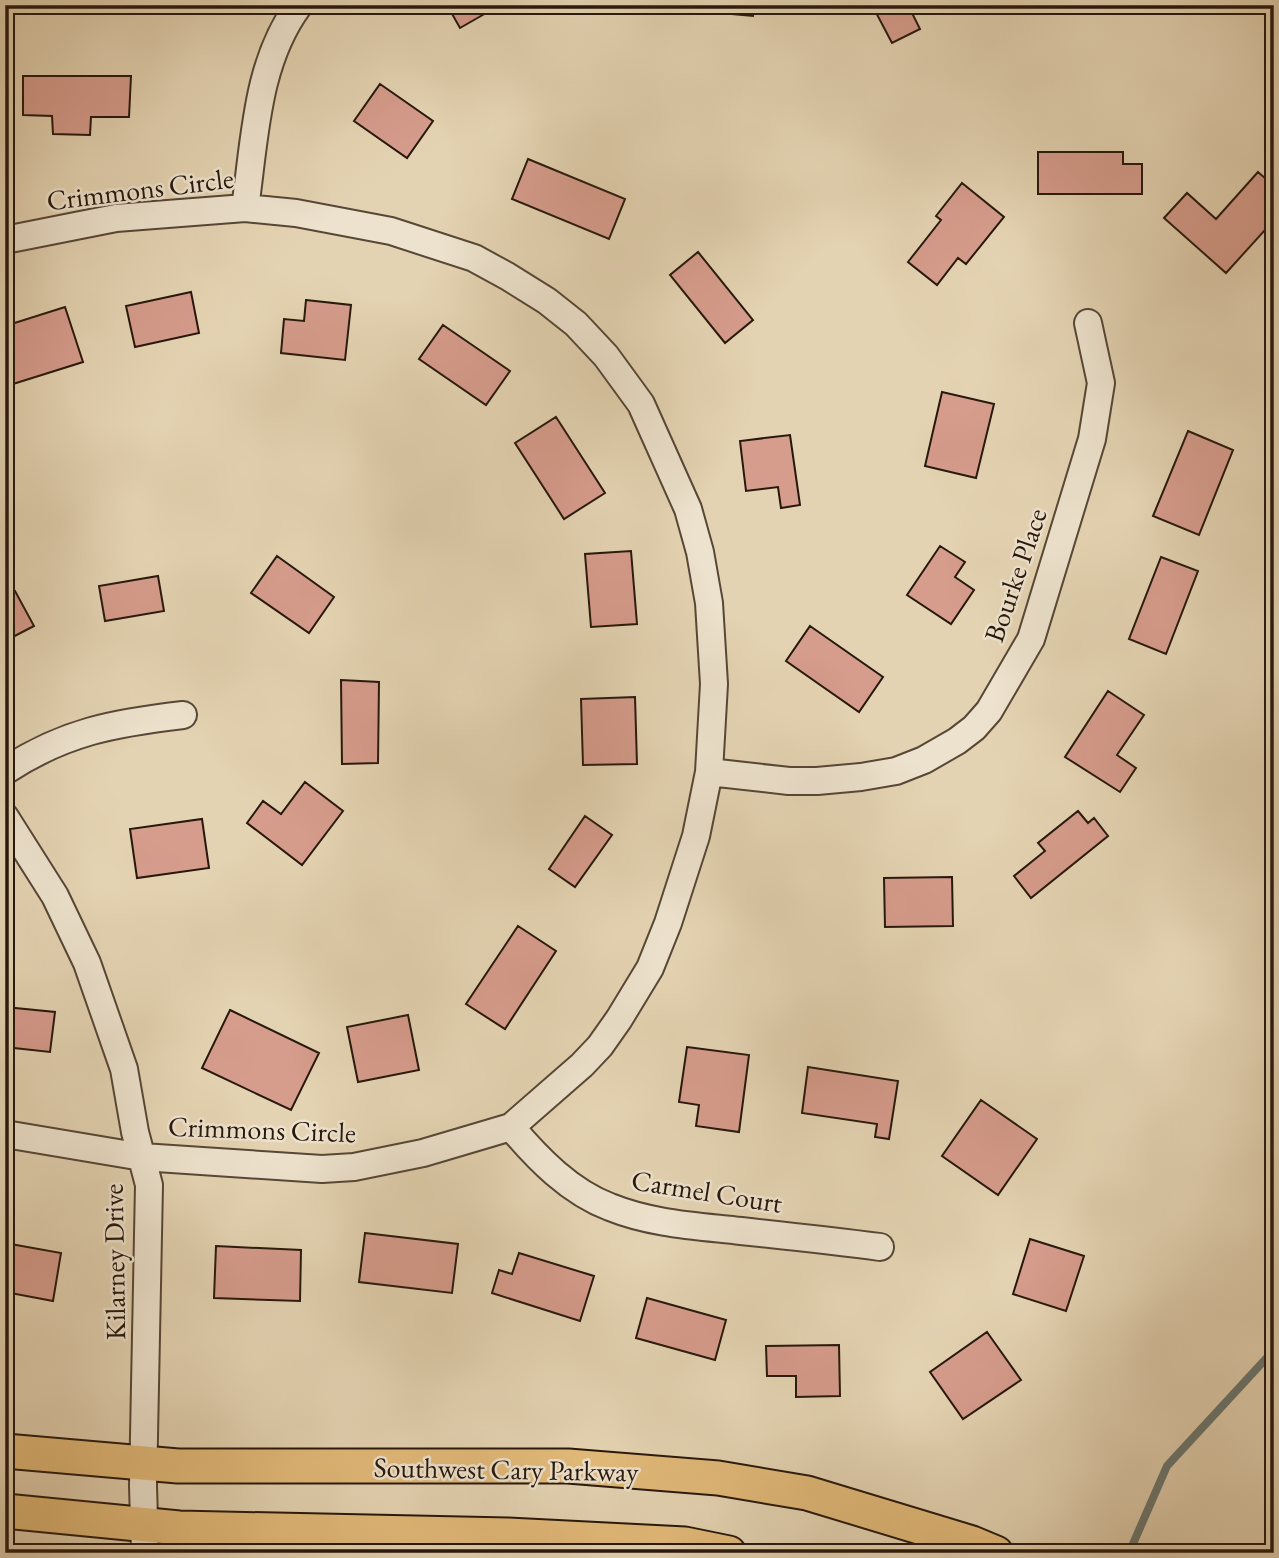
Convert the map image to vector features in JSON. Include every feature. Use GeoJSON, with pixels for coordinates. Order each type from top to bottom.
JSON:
{"type":"FeatureCollection","features":[{"type":"Feature","properties":{"kind":"main road","name":"Southwest Cary Parkway"},"geometry":{"type":"LineString","coordinates":[[5,1451],[144,1474],[178,1466],[568,1466],[718,1478],[807,1493],[972,1543],[996,1553]]}},
{"type":"Feature","properties":{"kind":"main road"},"geometry":{"type":"LineString","coordinates":[[5,1511],[145,1539],[179,1528],[508,1535],[685,1544],[729,1553]]}},
{"type":"Feature","properties":{"kind":"street"},"geometry":{"type":"LineString","coordinates":[[245,208],[261,91],[278,40],[299,5]]}},
{"type":"Feature","properties":{"kind":"street","name":"Crimmons Circle"},"geometry":{"type":"LineString","coordinates":[[5,240],[116,218],[245,208],[296,213],[391,231],[474,258],[547,301],[576,324],[606,356],[641,404],[688,509],[700,552],[709,603],[715,684],[709,772],[696,836],[668,923],[650,968],[600,1046],[511,1127],[424,1153],[354,1167],[323,1168],[142,1157],[5,1135]]}},
{"type":"Feature","properties":{"kind":"street","name":"Bourke Place"},"geometry":{"type":"LineString","coordinates":[[709,772],[789,781],[817,781],[896,771],[924,760],[957,741],[974,728],[989,711],[1031,639],[1092,439],[1101,383],[1088,323]]}},
{"type":"Feature","properties":{"kind":"street"},"geometry":{"type":"LineString","coordinates":[[5,771],[35,751],[82,733],[121,722],[183,715]]}},
{"type":"Feature","properties":{"kind":"street","name":"Kilarney Drive"},"geometry":{"type":"LineString","coordinates":[[5,817],[55,896],[87,963],[124,1069],[149,1185],[145,1539]]}},
{"type":"Feature","properties":{"kind":"street","name":"Carmel Court"},"geometry":{"type":"LineString","coordinates":[[511,1127],[554,1172],[587,1196],[609,1207],[643,1218],[681,1224],[880,1247]]}},
{"type":"Feature","properties":{"kind":"building"},"geometry":{"type":"Polygon","coordinates":[[[447,5],[500,5],[460,28],[447,5]]]}},
{"type":"Feature","properties":{"kind":"building"},"geometry":{"type":"Polygon","coordinates":[[[721,5],[754,5],[753,16],[721,13],[721,5]]]}},
{"type":"Feature","properties":{"kind":"building"},"geometry":{"type":"Polygon","coordinates":[[[872,5],[923,5],[911,11],[920,29],[892,43],[872,5]]]}},
{"type":"Feature","properties":{"kind":"building"},"geometry":{"type":"Polygon","coordinates":[[[23,76],[131,76],[129,117],[91,117],[90,135],[53,134],[52,116],[23,115],[23,76]]]}},
{"type":"Feature","properties":{"kind":"building"},"geometry":{"type":"Polygon","coordinates":[[[380,84],[433,121],[407,158],[354,121],[380,84]]]}},
{"type":"Feature","properties":{"kind":"building"},"geometry":{"type":"Polygon","coordinates":[[[1038,152],[1123,152],[1123,164],[1142,164],[1142,194],[1038,194],[1038,152]]]}},
{"type":"Feature","properties":{"kind":"building"},"geometry":{"type":"Polygon","coordinates":[[[528,159],[625,199],[609,239],[512,199],[528,159]]]}},
{"type":"Feature","properties":{"kind":"building"},"geometry":{"type":"Polygon","coordinates":[[[1258,172],[1274,186],[1274,220],[1226,273],[1164,218],[1187,193],[1216,219],[1258,172]]]}},
{"type":"Feature","properties":{"kind":"building"},"geometry":{"type":"Polygon","coordinates":[[[962,183],[1004,217],[966,264],[958,258],[937,285],[908,262],[941,220],[936,216],[962,183]]]}},
{"type":"Feature","properties":{"kind":"building"},"geometry":{"type":"Polygon","coordinates":[[[698,252],[753,320],[725,343],[670,275],[698,252]]]}},
{"type":"Feature","properties":{"kind":"building"},"geometry":{"type":"Polygon","coordinates":[[[191,292],[199,333],[135,347],[126,306],[191,292]]]}},
{"type":"Feature","properties":{"kind":"building"},"geometry":{"type":"Polygon","coordinates":[[[306,300],[351,305],[345,360],[281,353],[284,319],[304,321],[306,300]]]}},
{"type":"Feature","properties":{"kind":"building"},"geometry":{"type":"Polygon","coordinates":[[[65,307],[83,362],[13,384],[5,367],[5,326],[65,307]]]}},
{"type":"Feature","properties":{"kind":"building"},"geometry":{"type":"Polygon","coordinates":[[[443,325],[510,371],[486,405],[419,359],[443,325]]]}},
{"type":"Feature","properties":{"kind":"building"},"geometry":{"type":"Polygon","coordinates":[[[942,392],[994,404],[976,478],[925,466],[942,392]]]}},
{"type":"Feature","properties":{"kind":"building"},"geometry":{"type":"Polygon","coordinates":[[[556,417],[605,493],[564,519],[515,443],[556,417]]]}},
{"type":"Feature","properties":{"kind":"building"},"geometry":{"type":"Polygon","coordinates":[[[1188,431],[1233,450],[1199,535],[1153,516],[1188,431]]]}},
{"type":"Feature","properties":{"kind":"building"},"geometry":{"type":"Polygon","coordinates":[[[790,435],[800,505],[781,508],[778,487],[746,491],[740,441],[790,435]]]}},
{"type":"Feature","properties":{"kind":"building"},"geometry":{"type":"Polygon","coordinates":[[[940,546],[965,562],[955,577],[974,590],[951,624],[907,595],[940,546]]]}},
{"type":"Feature","properties":{"kind":"building"},"geometry":{"type":"Polygon","coordinates":[[[631,551],[637,624],[591,627],[585,554],[631,551]]]}},
{"type":"Feature","properties":{"kind":"building"},"geometry":{"type":"Polygon","coordinates":[[[277,556],[334,597],[309,633],[251,593],[277,556]]]}},
{"type":"Feature","properties":{"kind":"building"},"geometry":{"type":"Polygon","coordinates":[[[1161,557],[1198,571],[1166,654],[1129,639],[1161,557]]]}},
{"type":"Feature","properties":{"kind":"building"},"geometry":{"type":"Polygon","coordinates":[[[158,576],[164,611],[105,621],[99,586],[158,576]]]}},
{"type":"Feature","properties":{"kind":"building"},"geometry":{"type":"Polygon","coordinates":[[[15,591],[34,626],[5,641],[5,596],[15,591]]]}},
{"type":"Feature","properties":{"kind":"building"},"geometry":{"type":"Polygon","coordinates":[[[810,626],[883,677],[859,712],[786,661],[810,626]]]}},
{"type":"Feature","properties":{"kind":"building"},"geometry":{"type":"Polygon","coordinates":[[[341,680],[379,682],[378,763],[342,764],[341,680]]]}},
{"type":"Feature","properties":{"kind":"building"},"geometry":{"type":"Polygon","coordinates":[[[1108,691],[1144,715],[1117,755],[1136,768],[1120,792],[1065,757],[1108,691]]]}},
{"type":"Feature","properties":{"kind":"building"},"geometry":{"type":"Polygon","coordinates":[[[635,697],[637,764],[583,765],[581,699],[635,697]]]}},
{"type":"Feature","properties":{"kind":"building"},"geometry":{"type":"Polygon","coordinates":[[[305,782],[343,811],[302,865],[247,823],[263,801],[281,814],[305,782]]]}},
{"type":"Feature","properties":{"kind":"building"},"geometry":{"type":"Polygon","coordinates":[[[1078,811],[1088,823],[1094,818],[1108,836],[1031,898],[1014,876],[1045,851],[1038,843],[1078,811]]]}},
{"type":"Feature","properties":{"kind":"building"},"geometry":{"type":"Polygon","coordinates":[[[585,816],[612,835],[575,887],[549,869],[585,816]]]}},
{"type":"Feature","properties":{"kind":"building"},"geometry":{"type":"Polygon","coordinates":[[[202,819],[209,868],[137,878],[130,829],[202,819]]]}},
{"type":"Feature","properties":{"kind":"building"},"geometry":{"type":"Polygon","coordinates":[[[952,877],[953,926],[885,927],[884,878],[952,877]]]}},
{"type":"Feature","properties":{"kind":"building"},"geometry":{"type":"Polygon","coordinates":[[[518,926],[556,951],[505,1029],[466,1004],[518,926]]]}},
{"type":"Feature","properties":{"kind":"building"},"geometry":{"type":"Polygon","coordinates":[[[5,1007],[55,1012],[50,1052],[5,1047],[5,1007]]]}},
{"type":"Feature","properties":{"kind":"building"},"geometry":{"type":"Polygon","coordinates":[[[230,1010],[319,1053],[291,1110],[202,1068],[230,1010]]]}},
{"type":"Feature","properties":{"kind":"building"},"geometry":{"type":"Polygon","coordinates":[[[408,1015],[419,1070],[358,1082],[347,1027],[408,1015]]]}},
{"type":"Feature","properties":{"kind":"building"},"geometry":{"type":"Polygon","coordinates":[[[687,1047],[749,1055],[739,1132],[696,1126],[699,1105],[679,1102],[687,1047]]]}},
{"type":"Feature","properties":{"kind":"building"},"geometry":{"type":"Polygon","coordinates":[[[808,1067],[898,1081],[889,1139],[875,1137],[877,1124],[802,1113],[808,1067]]]}},
{"type":"Feature","properties":{"kind":"building"},"geometry":{"type":"Polygon","coordinates":[[[981,1100],[1037,1139],[998,1195],[942,1156],[981,1100]]]}},
{"type":"Feature","properties":{"kind":"building"},"geometry":{"type":"Polygon","coordinates":[[[365,1233],[458,1244],[452,1293],[359,1282],[365,1233]]]}},
{"type":"Feature","properties":{"kind":"building"},"geometry":{"type":"Polygon","coordinates":[[[1030,1239],[1084,1256],[1066,1311],[1013,1294],[1030,1239]]]}},
{"type":"Feature","properties":{"kind":"building"},"geometry":{"type":"Polygon","coordinates":[[[5,1243],[61,1253],[53,1301],[5,1292],[5,1243]]]}},
{"type":"Feature","properties":{"kind":"building"},"geometry":{"type":"Polygon","coordinates":[[[216,1246],[301,1250],[300,1301],[214,1298],[216,1246]]]}},
{"type":"Feature","properties":{"kind":"building"},"geometry":{"type":"Polygon","coordinates":[[[519,1253],[594,1276],[580,1321],[492,1293],[499,1270],[512,1274],[519,1253]]]}},
{"type":"Feature","properties":{"kind":"building"},"geometry":{"type":"Polygon","coordinates":[[[647,1298],[726,1320],[715,1360],[636,1338],[647,1298]]]}},
{"type":"Feature","properties":{"kind":"building"},"geometry":{"type":"Polygon","coordinates":[[[987,1332],[1021,1380],[963,1419],[930,1372],[987,1332]]]}},
{"type":"Feature","properties":{"kind":"building"},"geometry":{"type":"Polygon","coordinates":[[[839,1345],[840,1396],[796,1397],[796,1376],[767,1376],[766,1346],[839,1345]]]}},
{"type":"Feature","properties":{"kind":"waterway"},"geometry":{"type":"LineString","coordinates":[[1129,1553],[1167,1466],[1274,1350]]}}]}
